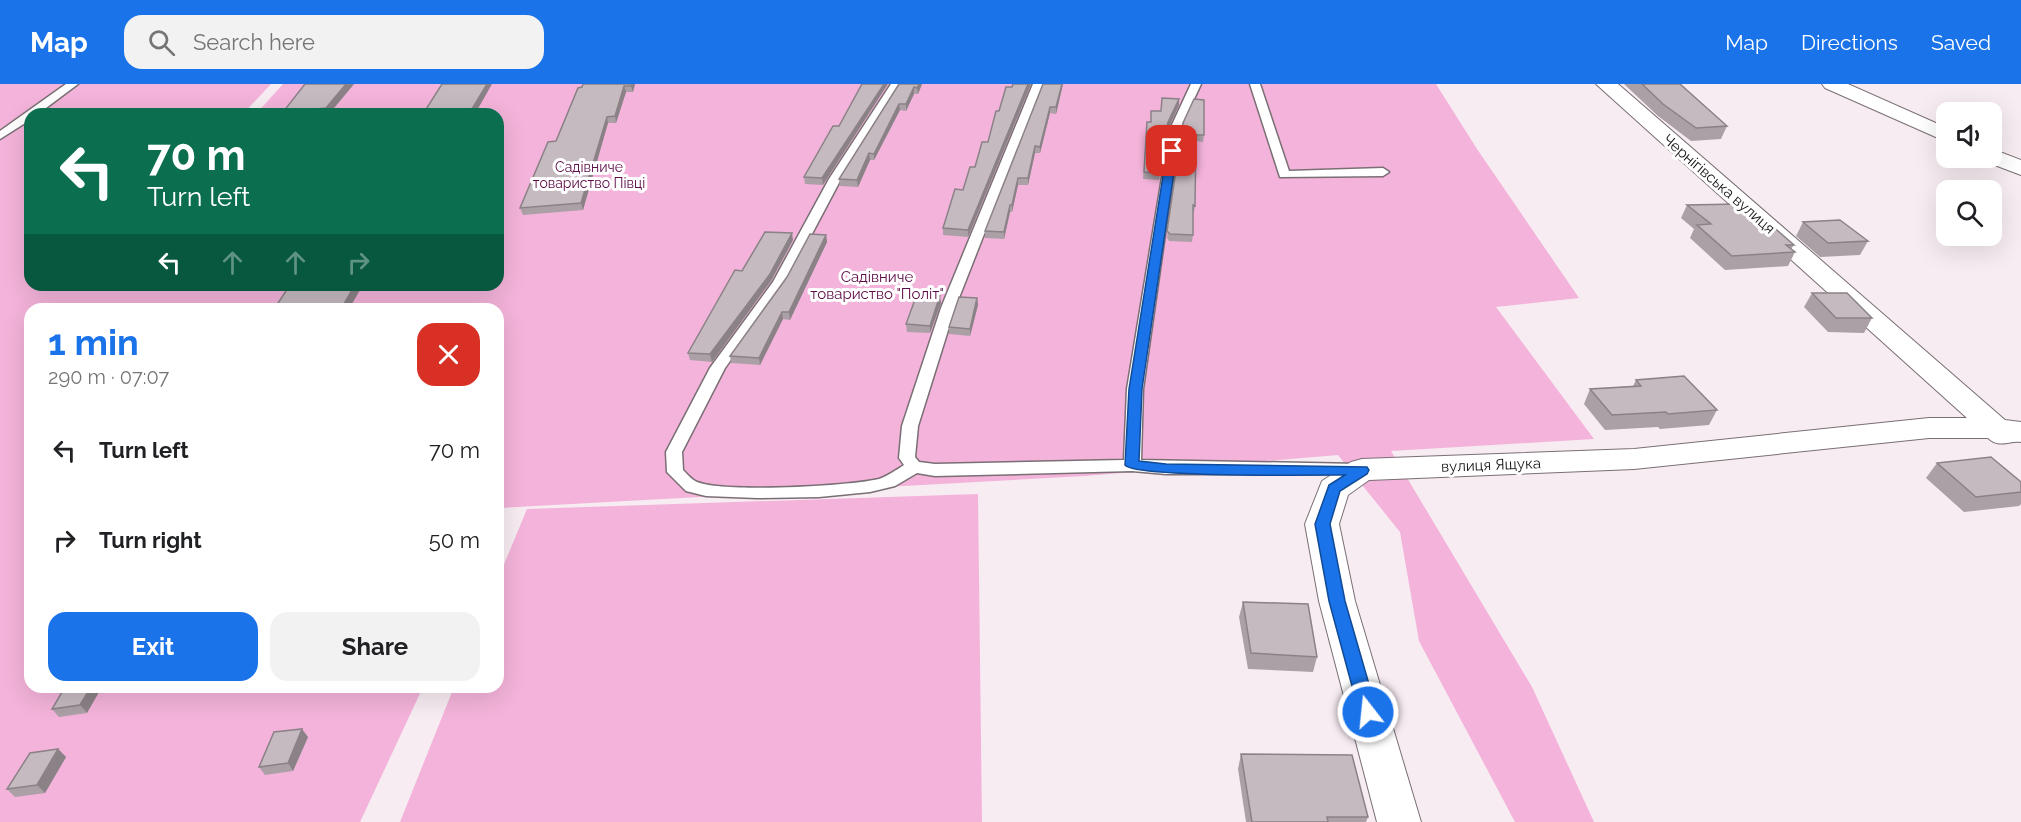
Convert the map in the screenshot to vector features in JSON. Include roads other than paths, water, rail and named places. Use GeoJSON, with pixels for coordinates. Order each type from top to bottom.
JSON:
{"type":"FeatureCollection","features":[{"type":"Feature","properties":{"kind":"street","name":"Чернігівська вулиця"},"geometry":{"type":"LineString","coordinates":[[1606,84],[2013,437]]}},
{"type":"Feature","properties":{"kind":"street"},"geometry":{"type":"LineString","coordinates":[[1832,84],[1936,131]]}},
{"type":"Feature","properties":{"kind":"street"},"geometry":{"type":"LineString","coordinates":[[2002,160],[2021,168]]}},
{"type":"Feature","properties":{"kind":"street","name":"вулиця Ящука"},"geometry":{"type":"LineString","coordinates":[[1362,470],[1634,459],[1929,428],[2013,437]]}},
{"type":"Feature","properties":{"kind":"street"},"geometry":{"type":"LineString","coordinates":[[1362,470],[1334,489],[1322,524],[1337,601],[1399,822]]}},
{"type":"Feature","properties":{"kind":"lane"},"geometry":{"type":"LineString","coordinates":[[39,108],[73,84]]}},
{"type":"Feature","properties":{"kind":"lane"},"geometry":{"type":"LineString","coordinates":[[896,84],[835,179],[779,283],[718,368],[674,452],[675,472],[690,487],[716,492],[798,492],[855,488],[885,483],[914,467],[935,470],[1132,465],[1166,468],[1362,470]]}},
{"type":"Feature","properties":{"kind":"lane"},"geometry":{"type":"LineString","coordinates":[[914,467],[907,458],[910,426],[948,308],[1038,84]]}},
{"type":"Feature","properties":{"kind":"lane"},"geometry":{"type":"LineString","coordinates":[[1132,465],[1135,389],[1176,129],[1196,84]]}},
{"type":"Feature","properties":{"kind":"lane"},"geometry":{"type":"LineString","coordinates":[[1255,84],[1284,175],[1383,172]]}},
{"type":"Feature","properties":{"kind":"lane"},"geometry":{"type":"LineString","coordinates":[[0,136],[24,118]]}},
{"type":"Feature","properties":{"kind":"park label","name":"Садівниче товариство Півці"},"geometry":{"type":"Point","coordinates":[589,176]}},
{"type":"Feature","properties":{"kind":"park label","name":"Садівниче товариство \"Політ\""},"geometry":{"type":"Point","coordinates":[877,286]}}]}
